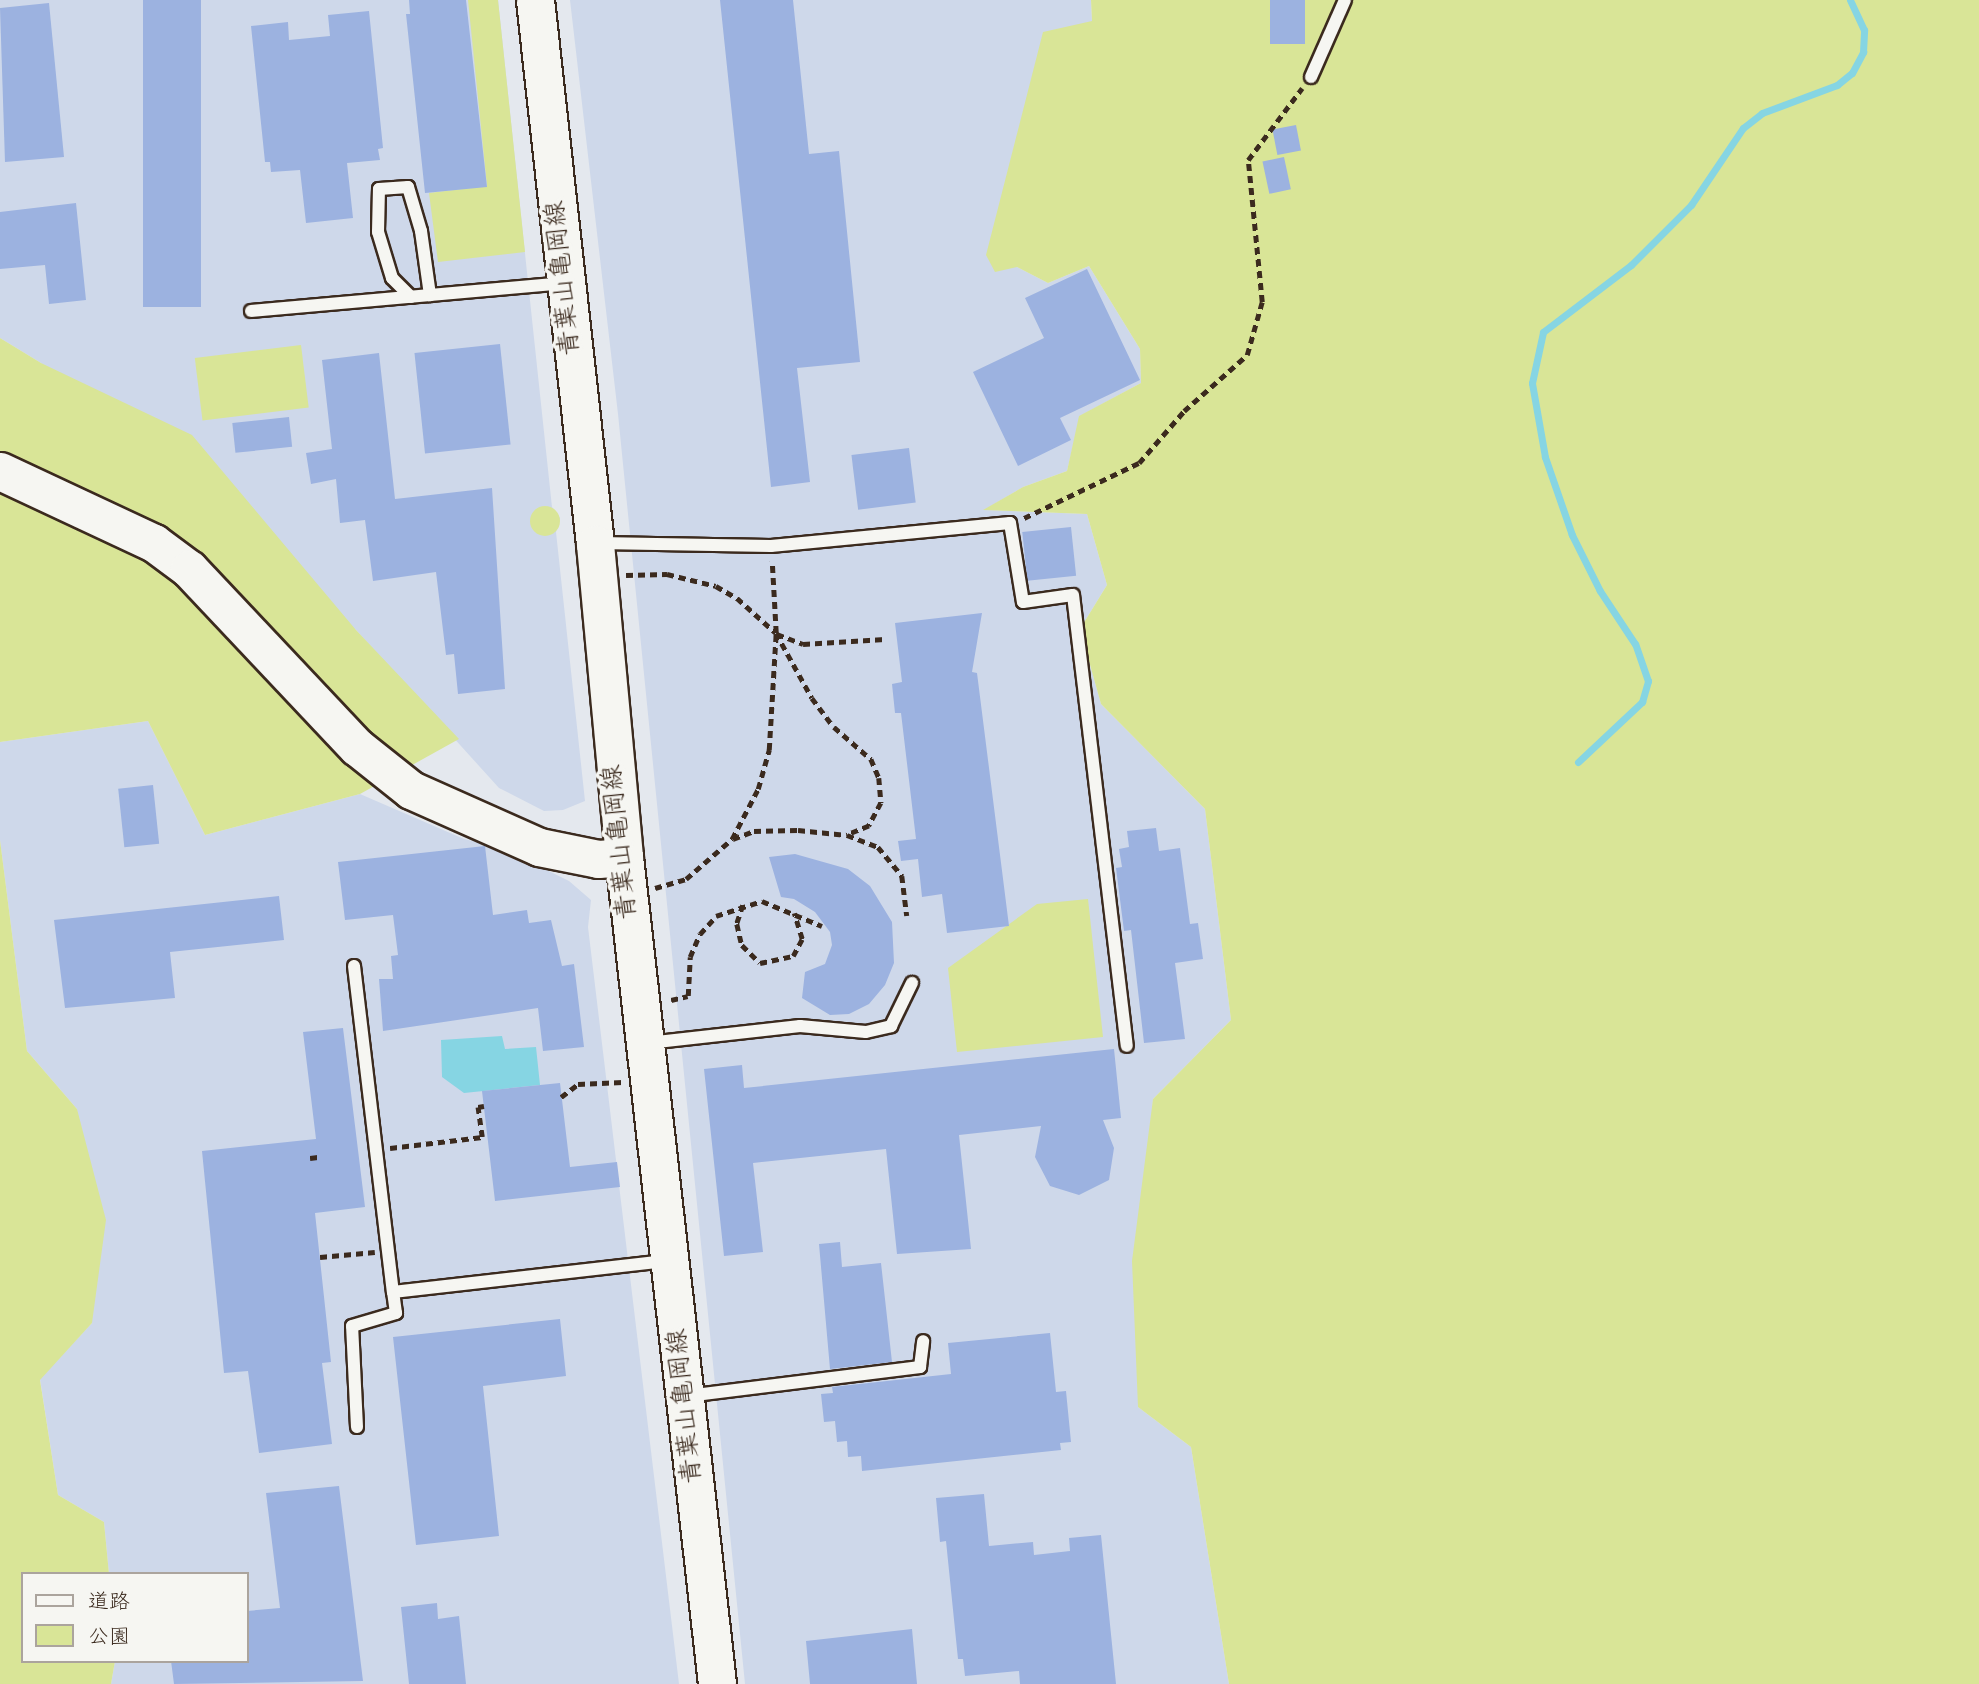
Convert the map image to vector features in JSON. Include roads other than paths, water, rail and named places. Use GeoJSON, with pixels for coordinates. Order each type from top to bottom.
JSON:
{"type":"FeatureCollection","features":[{"type":"Feature","properties":{"kind":"street","name":"青葉山亀岡線"},"geometry":{"type":"LineString","coordinates":[[535,0],[595,544],[624,857],[673,1260],[718,1684]]}},
{"type":"Feature","properties":{"kind":"street"},"geometry":{"type":"LineString","coordinates":[[0,471],[154,542],[189,569],[357,747],[411,790],[538,847],[598,859],[624,857]]}},
{"type":"Feature","properties":{"kind":"lane"},"geometry":{"type":"LineString","coordinates":[[1311,77],[1345,0]]}},
{"type":"Feature","properties":{"kind":"lane"},"geometry":{"type":"LineString","coordinates":[[411,297],[393,278],[378,232],[379,189],[408,187],[421,231],[430,295]]}},
{"type":"Feature","properties":{"kind":"lane"},"geometry":{"type":"LineString","coordinates":[[251,312],[566,282]]}},
{"type":"Feature","properties":{"kind":"lane"},"geometry":{"type":"LineString","coordinates":[[595,544],[771,546],[1010,523],[1023,602],[1073,595],[1128,1046]]}},
{"type":"Feature","properties":{"kind":"lane"},"geometry":{"type":"LineString","coordinates":[[355,967],[396,1313],[352,1326],[357,1427]]}},
{"type":"Feature","properties":{"kind":"lane"},"geometry":{"type":"LineString","coordinates":[[649,1061],[800,1026],[866,1032],[891,1026],[912,983]]}},
{"type":"Feature","properties":{"kind":"lane"},"geometry":{"type":"LineString","coordinates":[[393,1292],[673,1260]]}},
{"type":"Feature","properties":{"kind":"lane"},"geometry":{"type":"LineString","coordinates":[[687,1396],[920,1367],[923,1341]]}},
{"type":"Feature","properties":{"kind":"water"},"geometry":{"type":"Polygon","coordinates":[[[502,1036],[505,1049],[536,1047],[540,1085],[464,1093],[442,1077],[441,1040],[502,1036]]]}},
{"type":"Feature","properties":{"kind":"waterway"},"geometry":{"type":"LineString","coordinates":[[1578,762],[1642,702],[1648,681],[1635,644],[1600,591],[1572,535],[1545,457],[1532,383],[1543,332],[1631,265],[1691,205],[1743,128],[1762,113],[1837,85],[1852,73],[1863,52],[1864,30],[1850,0]]}}]}
